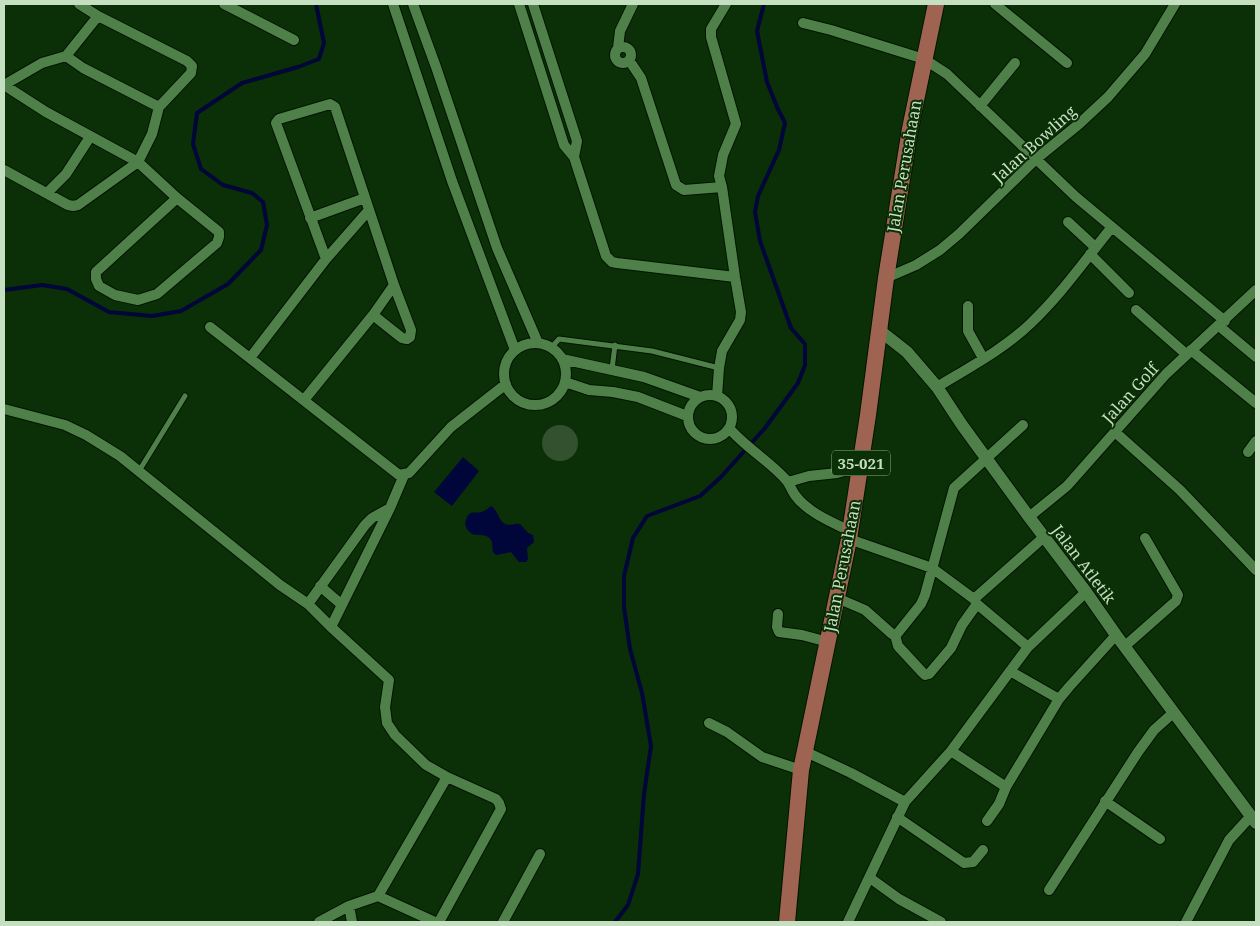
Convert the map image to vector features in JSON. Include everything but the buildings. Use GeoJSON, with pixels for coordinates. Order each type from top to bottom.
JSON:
{"type":"FeatureCollection","features":[{"type":"Feature","properties":{"kind":"main road","name":"Jalan Perusahaan"},"geometry":{"type":"LineString","coordinates":[[787,922],[804,750],[849,535],[886,278],[910,129],[936,4]]}},
{"type":"Feature","properties":{"kind":"street"},"geometry":{"type":"LineString","coordinates":[[4,170],[70,206],[76,206],[138,162],[155,126],[159,106],[190,76],[192,66],[184,59],[98,16],[79,4]]}},
{"type":"Feature","properties":{"kind":"street"},"geometry":{"type":"LineString","coordinates":[[224,4],[294,40]]}},
{"type":"Feature","properties":{"kind":"street"},"geometry":{"type":"LineString","coordinates":[[515,350],[452,181],[394,7],[412,4],[436,67],[497,248],[538,343]]}},
{"type":"Feature","properties":{"kind":"street"},"geometry":{"type":"LineString","coordinates":[[519,4],[564,145],[574,157],[604,251],[609,259],[618,263],[648,268],[734,277]]}},
{"type":"Feature","properties":{"kind":"street"},"geometry":{"type":"LineString","coordinates":[[533,4],[577,141],[574,157]]}},
{"type":"Feature","properties":{"kind":"street"},"geometry":{"type":"LineString","coordinates":[[633,4],[620,31],[618,48],[628,49],[631,54],[629,60],[641,78],[676,185],[684,190],[722,187]]}},
{"type":"Feature","properties":{"kind":"street"},"geometry":{"type":"LineString","coordinates":[[717,396],[722,352],[741,316],[741,303],[734,277],[719,176],[723,155],[736,124],[710,29],[726,4]]}},
{"type":"Feature","properties":{"kind":"street"},"geometry":{"type":"LineString","coordinates":[[995,4],[1067,63]]}},
{"type":"Feature","properties":{"kind":"street","name":"Jalan Bowling"},"geometry":{"type":"LineString","coordinates":[[886,278],[916,265],[940,250],[1036,159],[1079,124],[1114,91],[1145,54],[1171,5]]}},
{"type":"Feature","properties":{"kind":"street"},"geometry":{"type":"LineString","coordinates":[[98,16],[66,56],[42,63],[4,85],[15,94],[138,162],[177,198],[217,229],[219,237],[217,243],[157,294],[138,300],[114,295],[99,286],[96,272],[177,198]]}},
{"type":"Feature","properties":{"kind":"street"},"geometry":{"type":"LineString","coordinates":[[803,23],[924,59],[947,74],[1036,159],[1222,323],[1256,358]]}},
{"type":"Feature","properties":{"kind":"street"},"geometry":{"type":"LineString","coordinates":[[66,56],[82,68],[159,106]]}},
{"type":"Feature","properties":{"kind":"street"},"geometry":{"type":"LineString","coordinates":[[980,106],[1015,63]]}},
{"type":"Feature","properties":{"kind":"street"},"geometry":{"type":"LineString","coordinates":[[326,260],[276,124],[279,119],[328,104],[335,106],[394,285],[411,330],[409,338],[402,338],[373,315]]}},
{"type":"Feature","properties":{"kind":"street"},"geometry":{"type":"LineString","coordinates":[[47,193],[66,174],[90,137]]}},
{"type":"Feature","properties":{"kind":"street"},"geometry":{"type":"LineString","coordinates":[[310,218],[365,198]]}},
{"type":"Feature","properties":{"kind":"street"},"geometry":{"type":"LineString","coordinates":[[250,358],[326,260],[369,210]]}},
{"type":"Feature","properties":{"kind":"street"},"geometry":{"type":"LineString","coordinates":[[1068,222],[1129,293]]}},
{"type":"Feature","properties":{"kind":"street"},"geometry":{"type":"LineString","coordinates":[[937,387],[996,350],[1029,325],[1048,306],[1112,227]]}},
{"type":"Feature","properties":{"kind":"street"},"geometry":{"type":"LineString","coordinates":[[304,400],[373,315],[394,285]]}},
{"type":"Feature","properties":{"kind":"street","name":"Jalan Golf"},"geometry":{"type":"LineString","coordinates":[[1029,517],[1051,501],[1067,486],[1188,352],[1256,290]]}},
{"type":"Feature","properties":{"kind":"street"},"geometry":{"type":"LineString","coordinates":[[968,306],[968,331],[983,358]]}},
{"type":"Feature","properties":{"kind":"street"},"geometry":{"type":"LineString","coordinates":[[1136,310],[1256,403]]}},
{"type":"Feature","properties":{"kind":"street"},"geometry":{"type":"LineString","coordinates":[[210,327],[397,474],[404,475]]}},
{"type":"Feature","properties":{"kind":"street","name":"Jalan Atletik"},"geometry":{"type":"LineString","coordinates":[[880,330],[907,352],[937,387],[1116,636],[1254,820]]}},
{"type":"Feature","properties":{"kind":"street"},"geometry":{"type":"LineString","coordinates":[[538,343],[551,348],[562,359],[565,366],[565,382],[554,398],[543,404],[536,405],[518,400],[509,390],[504,375],[509,357],[515,350],[522,346],[538,343]]}},
{"type":"Feature","properties":{"kind":"street"},"geometry":{"type":"LineString","coordinates":[[562,359],[644,377],[700,397]]}},
{"type":"Feature","properties":{"kind":"street"},"geometry":{"type":"LineString","coordinates":[[565,382],[589,390],[638,396],[688,416]]}},
{"type":"Feature","properties":{"kind":"street"},"geometry":{"type":"LineString","coordinates":[[331,627],[390,508],[404,475],[411,470],[451,427],[506,384]]}},
{"type":"Feature","properties":{"kind":"street"},"geometry":{"type":"LineString","coordinates":[[708,394],[717,396],[724,399],[729,405],[732,421],[726,433],[717,438],[706,439],[701,438],[692,431],[688,416],[691,405],[700,397],[708,394]]}},
{"type":"Feature","properties":{"kind":"street"},"geometry":{"type":"LineString","coordinates":[[4,409],[65,425],[86,435],[120,456],[280,585],[308,604],[389,680],[385,707],[387,723],[395,735],[426,765],[447,778],[496,799],[500,803],[501,809],[439,922]]}},
{"type":"Feature","properties":{"kind":"street"},"geometry":{"type":"LineString","coordinates":[[895,635],[924,599],[954,488],[1024,425]]}},
{"type":"Feature","properties":{"kind":"street"},"geometry":{"type":"LineString","coordinates":[[729,428],[788,482],[794,494],[810,509],[849,535],[932,568],[976,602],[1028,647]]}},
{"type":"Feature","properties":{"kind":"street"},"geometry":{"type":"LineString","coordinates":[[1115,432],[1180,490],[1256,570]]}},
{"type":"Feature","properties":{"kind":"street"},"geometry":{"type":"LineString","coordinates":[[1248,452],[1256,441]]}},
{"type":"Feature","properties":{"kind":"street"},"geometry":{"type":"LineString","coordinates":[[788,482],[808,476],[837,473],[860,467]]}},
{"type":"Feature","properties":{"kind":"street"},"geometry":{"type":"LineString","coordinates":[[308,604],[365,525],[372,518],[390,508]]}},
{"type":"Feature","properties":{"kind":"street"},"geometry":{"type":"LineString","coordinates":[[837,598],[864,610],[895,635],[898,646],[925,675],[929,674],[951,648],[976,602],[1044,537]]}},
{"type":"Feature","properties":{"kind":"street"},"geometry":{"type":"LineString","coordinates":[[1125,646],[1176,601],[1178,595],[1146,538]]}},
{"type":"Feature","properties":{"kind":"street"},"geometry":{"type":"LineString","coordinates":[[320,586],[342,605]]}},
{"type":"Feature","properties":{"kind":"street"},"geometry":{"type":"LineString","coordinates":[[848,922],[905,802],[951,751],[1028,647],[1086,592]]}},
{"type":"Feature","properties":{"kind":"street"},"geometry":{"type":"LineString","coordinates":[[778,614],[777,627],[779,632],[802,635],[828,642]]}},
{"type":"Feature","properties":{"kind":"street"},"geometry":{"type":"LineString","coordinates":[[987,821],[1001,801],[1006,787],[1059,699],[1116,636]]}},
{"type":"Feature","properties":{"kind":"street"},"geometry":{"type":"LineString","coordinates":[[1010,671],[1059,699]]}},
{"type":"Feature","properties":{"kind":"street"},"geometry":{"type":"LineString","coordinates":[[1049,890],[1105,801],[1154,730],[1173,713]]}},
{"type":"Feature","properties":{"kind":"street"},"geometry":{"type":"LineString","coordinates":[[709,723],[727,732],[762,757],[801,770]]}},
{"type":"Feature","properties":{"kind":"street"},"geometry":{"type":"LineString","coordinates":[[804,750],[905,802]]}},
{"type":"Feature","properties":{"kind":"street"},"geometry":{"type":"LineString","coordinates":[[951,751],[1006,787]]}},
{"type":"Feature","properties":{"kind":"street"},"geometry":{"type":"LineString","coordinates":[[319,922],[349,906],[378,896],[447,778]]}},
{"type":"Feature","properties":{"kind":"street"},"geometry":{"type":"LineString","coordinates":[[1105,801],[1160,839]]}},
{"type":"Feature","properties":{"kind":"street"},"geometry":{"type":"LineString","coordinates":[[897,817],[964,863],[973,862],[983,850]]}},
{"type":"Feature","properties":{"kind":"street"},"geometry":{"type":"LineString","coordinates":[[1186,922],[1228,840],[1254,820]]}},
{"type":"Feature","properties":{"kind":"street"},"geometry":{"type":"LineString","coordinates":[[503,922],[540,854]]}},
{"type":"Feature","properties":{"kind":"street"},"geometry":{"type":"LineString","coordinates":[[870,878],[899,899],[941,922]]}},
{"type":"Feature","properties":{"kind":"street"},"geometry":{"type":"LineString","coordinates":[[378,896],[435,922]]}},
{"type":"Feature","properties":{"kind":"street"},"geometry":{"type":"LineString","coordinates":[[349,906],[352,922]]}},
{"type":"Feature","properties":{"kind":"lane"},"geometry":{"type":"LineString","coordinates":[[551,348],[559,339],[615,345],[652,350],[719,368]]}},
{"type":"Feature","properties":{"kind":"lane"},"geometry":{"type":"LineString","coordinates":[[612,369],[615,345]]}},
{"type":"Feature","properties":{"kind":"lane"},"geometry":{"type":"LineString","coordinates":[[139,472],[185,396]]}},
{"type":"Feature","properties":{"kind":"green space"},"geometry":{"type":"Polygon","coordinates":[[[560,425],[567,426],[573,430],[577,436],[577,450],[573,456],[567,460],[560,461],[553,460],[547,456],[543,450],[542,443],[543,436],[547,430],[553,426],[560,425]]]}},
{"type":"Feature","properties":{"kind":"shaded area"},"geometry":{"type":"Polygon","coordinates":[[[463,457],[479,471],[452,506],[434,492],[463,457]]]}},
{"type":"Feature","properties":{"kind":"shaded area"},"geometry":{"type":"Polygon","coordinates":[[[491,506],[502,522],[508,525],[520,524],[528,533],[533,535],[534,542],[527,548],[528,559],[526,562],[519,562],[511,552],[496,555],[493,552],[492,541],[488,537],[474,535],[468,530],[465,524],[468,515],[484,511],[491,506]]]}},
{"type":"Feature","properties":{"kind":"waterway"},"geometry":{"type":"LineString","coordinates":[[4,290],[42,285],[67,289],[109,312],[152,316],[181,311],[228,284],[261,250],[267,225],[263,202],[252,193],[223,185],[201,169],[193,144],[197,113],[242,83],[319,59],[324,43],[316,4]]}},
{"type":"Feature","properties":{"kind":"waterway"},"geometry":{"type":"LineString","coordinates":[[615,922],[628,905],[638,874],[644,794],[651,746],[642,693],[630,649],[624,607],[624,576],[633,538],[647,516],[700,496],[720,478],[765,428],[798,383],[805,365],[805,344],[791,328],[760,241],[755,212],[758,196],[779,150],[785,123],[767,82],[757,31],[764,4]]}}]}
